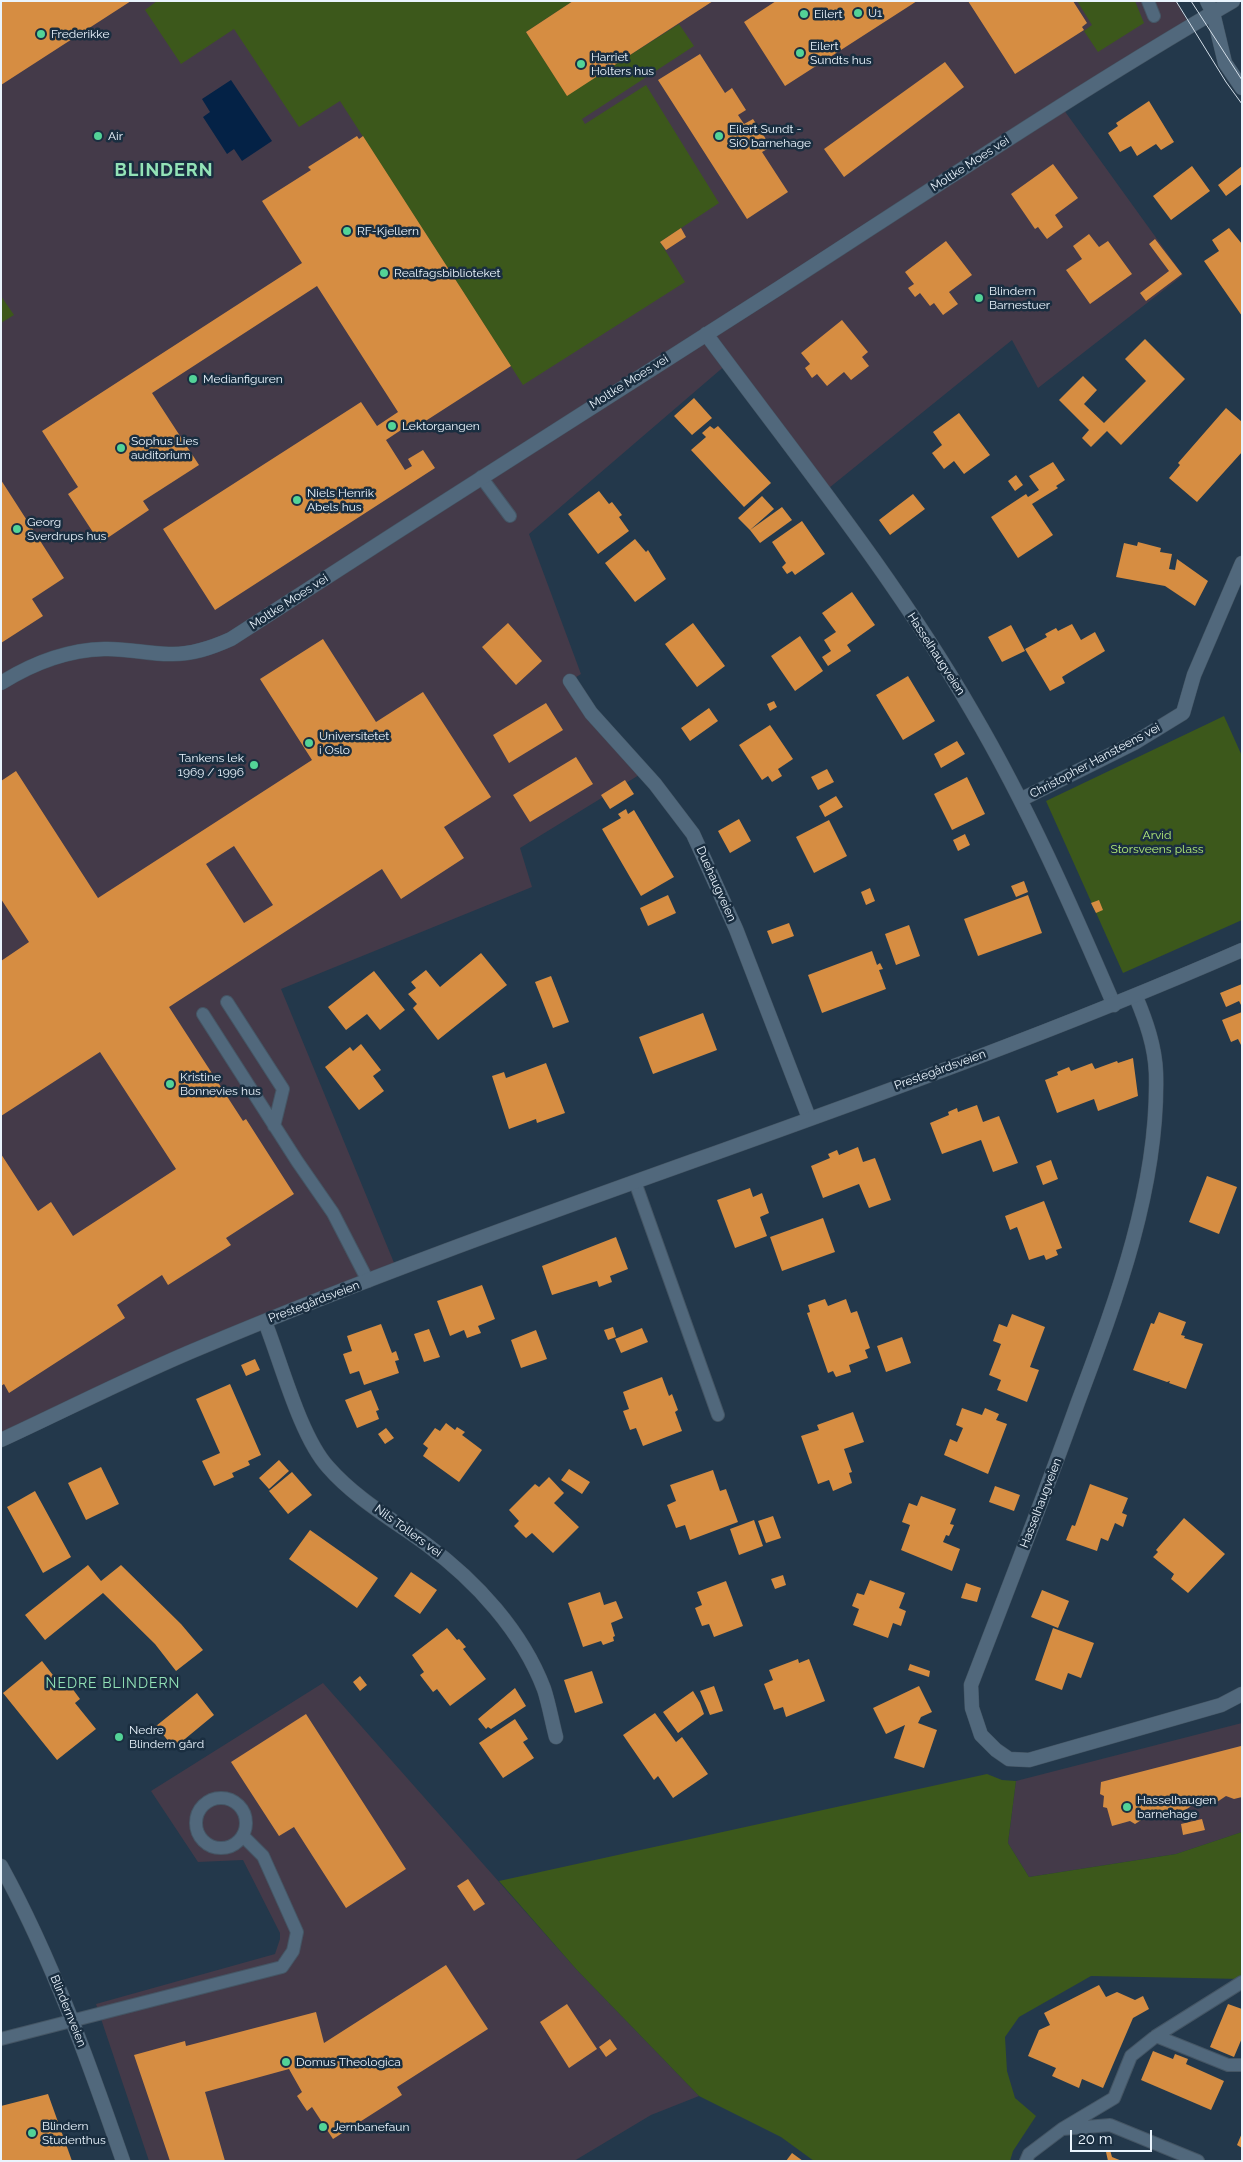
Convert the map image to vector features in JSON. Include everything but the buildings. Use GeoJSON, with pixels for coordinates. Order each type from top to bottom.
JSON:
{"type":"FeatureCollection","features":[{"type":"Feature","properties":{"kind":"street","name":"Moltke Moes vei"},"geometry":{"type":"LineString","coordinates":[[1,683],[28,666],[76,651],[106,648],[171,654],[207,650],[231,639],[481,476],[1061,106],[1210,7],[1233,1]]}},
{"type":"Feature","properties":{"kind":"street"},"geometry":{"type":"LineString","coordinates":[[1210,7],[1225,63],[1242,88]]}},
{"type":"Feature","properties":{"kind":"street","name":"Hasselhaugveien"},"geometry":{"type":"LineString","coordinates":[[706,334],[877,564],[973,711],[1022,799],[1114,1005]]}},
{"type":"Feature","properties":{"kind":"street","name":"Christopher Hansteens vei"},"geometry":{"type":"LineString","coordinates":[[1022,799],[1134,743],[1183,714],[1194,675],[1242,563]]}},
{"type":"Feature","properties":{"kind":"street","name":"Duehaugveien"},"geometry":{"type":"LineString","coordinates":[[570,681],[591,714],[655,784],[693,834],[732,921],[809,1118]]}},
{"type":"Feature","properties":{"kind":"street","name":"Prestegårdsveien"},"geometry":{"type":"LineString","coordinates":[[1,1440],[148,1370],[265,1322],[635,1182],[1136,997],[1242,950]]}},
{"type":"Feature","properties":{"kind":"street","name":"Hasselhaugveien"},"geometry":{"type":"LineString","coordinates":[[1136,997],[1150,1034],[1156,1072],[1150,1156],[1134,1234],[1093,1362],[971,1685],[972,1708],[981,1734],[996,1750],[1009,1759],[1029,1760],[1221,1705],[1242,1694]]}},
{"type":"Feature","properties":{"kind":"street","name":"Nils Tollers vei"},"geometry":{"type":"LineString","coordinates":[[265,1322],[306,1427],[327,1466],[372,1505],[449,1562],[486,1597],[516,1638],[533,1666],[544,1690],[556,1737]]}},
{"type":"Feature","properties":{"kind":"street","name":"Blindernveien"},"geometry":{"type":"LineString","coordinates":[[1,1866],[28,1917],[72,2021],[123,2161]]}},
{"type":"Feature","properties":{"kind":"lane"},"geometry":{"type":"LineString","coordinates":[[1148,1],[1154,16]]}},
{"type":"Feature","properties":{"kind":"lane"},"geometry":{"type":"LineString","coordinates":[[481,476],[510,516]]}},
{"type":"Feature","properties":{"kind":"lane"},"geometry":{"type":"LineString","coordinates":[[227,1002],[284,1089],[274,1126]]}},
{"type":"Feature","properties":{"kind":"lane"},"geometry":{"type":"LineString","coordinates":[[203,1014],[274,1126],[333,1213],[368,1282]]}},
{"type":"Feature","properties":{"kind":"lane"},"geometry":{"type":"LineString","coordinates":[[635,1182],[718,1415]]}},
{"type":"Feature","properties":{"kind":"lane"},"geometry":{"type":"LineString","coordinates":[[215,1799],[232,1800],[244,1812],[246,1828],[243,1836],[238,1842],[223,1848],[207,1844],[197,1831],[197,1815],[201,1808],[215,1799]]}},
{"type":"Feature","properties":{"kind":"lane"},"geometry":{"type":"LineString","coordinates":[[1,2039],[282,1967],[294,1951],[296,1932],[262,1856],[243,1836]]}},
{"type":"Feature","properties":{"kind":"lane"},"geometry":{"type":"LineString","coordinates":[[1026,2161],[1029,2154],[1062,2129],[1114,2098],[1131,2056],[1156,2036],[1242,1982]]}},
{"type":"Feature","properties":{"kind":"lane"},"geometry":{"type":"LineString","coordinates":[[1156,2036],[1228,2065],[1242,2064]]}},
{"type":"Feature","properties":{"kind":"lane"},"geometry":{"type":"LineString","coordinates":[[1062,2129],[1110,2125],[1198,2161]]}},
{"type":"Feature","properties":{"kind":"shaded area","name":"Universitetet i Oslo"},"geometry":{"type":"Polygon","coordinates":[[[1,1],[1176,1],[1190,26],[1061,106],[1183,275],[1038,388],[1012,340],[824,492],[727,364],[529,534],[581,674],[570,681],[644,772],[520,848],[532,887],[281,989],[397,1270],[1,1441],[1,1]]]}},
{"type":"Feature","properties":{"kind":"shaded area"},"geometry":{"type":"Polygon","coordinates":[[[323,1683],[576,1969],[699,2096],[651,2115],[574,2161],[149,2161],[96,2004],[275,1954],[280,1939],[280,1933],[243,1860],[198,1862],[151,1791],[323,1683]]]}},
{"type":"Feature","properties":{"kind":"shaded area","name":"Hasselhaugen barnehage"},"geometry":{"type":"Polygon","coordinates":[[[1242,1723],[1242,1832],[1176,1854],[1029,1877],[1008,1843],[1016,1781],[1242,1723]]]}},
{"type":"Feature","properties":{"kind":"green space"},"geometry":{"type":"Polygon","coordinates":[[[157,1],[573,1],[526,32],[567,95],[679,24],[694,46],[582,119],[585,124],[646,85],[719,203],[660,242],[685,282],[523,385],[340,101],[299,127],[234,29],[181,64],[145,10],[157,1]]]}},
{"type":"Feature","properties":{"kind":"green space"},"geometry":{"type":"Polygon","coordinates":[[[1077,1],[1135,1],[1144,23],[1098,52],[1084,31],[1092,25],[1077,1]]]}},
{"type":"Feature","properties":{"kind":"green space"},"geometry":{"type":"Polygon","coordinates":[[[1,296],[14,315],[1,323],[1,296]]]}},
{"type":"Feature","properties":{"kind":"green space","name":"Arvid Storsveens plass"},"geometry":{"type":"Polygon","coordinates":[[[1224,716],[1242,756],[1242,920],[1123,973],[1046,801],[1224,716]]]}},
{"type":"Feature","properties":{"kind":"green space"},"geometry":{"type":"Polygon","coordinates":[[[987,1774],[1002,1780],[1016,1781],[1008,1843],[1029,1877],[1176,1854],[1242,1832],[1242,1979],[1091,1976],[1019,2017],[1005,2037],[1007,2071],[1015,2098],[1036,2116],[1013,2151],[1010,2161],[814,2161],[781,2137],[699,2096],[576,1969],[499,1881],[987,1774]]]}},
{"type":"Feature","properties":{"kind":"water"},"geometry":{"type":"Polygon","coordinates":[[[231,80],[272,141],[242,161],[234,149],[227,154],[203,117],[210,112],[202,99],[231,80]]]}},
{"type":"Feature","properties":{"kind":"tram line"},"geometry":{"type":"LineString","coordinates":[[1176,1],[1226,82],[1242,104]]}},
{"type":"Feature","properties":{"kind":"tram line"},"geometry":{"type":"LineString","coordinates":[[1191,1],[1242,80]]}},
{"type":"Feature","properties":{"kind":"place","name":"U1"},"geometry":{"type":"Point","coordinates":[858,13]}},
{"type":"Feature","properties":{"kind":"place","name":"Eilert"},"geometry":{"type":"Point","coordinates":[804,14]}},
{"type":"Feature","properties":{"kind":"place","name":"Frederikke"},"geometry":{"type":"Point","coordinates":[41,34]}},
{"type":"Feature","properties":{"kind":"place","name":"Eilert Sundts hus"},"geometry":{"type":"Point","coordinates":[800,53]}},
{"type":"Feature","properties":{"kind":"place","name":"Harriet Holters hus"},"geometry":{"type":"Point","coordinates":[581,64]}},
{"type":"Feature","properties":{"kind":"place","name":"Air"},"geometry":{"type":"Point","coordinates":[98,136]}},
{"type":"Feature","properties":{"kind":"place","name":"Eilert Sundt - SiO barnehage"},"geometry":{"type":"Point","coordinates":[719,136]}},
{"type":"Feature","properties":{"kind":"place","name":"RF-Kjellern"},"geometry":{"type":"Point","coordinates":[347,231]}},
{"type":"Feature","properties":{"kind":"place","name":"Realfagsbiblioteket"},"geometry":{"type":"Point","coordinates":[384,273]}},
{"type":"Feature","properties":{"kind":"place","name":"Blindern Barnestuer"},"geometry":{"type":"Point","coordinates":[979,298]}},
{"type":"Feature","properties":{"kind":"place","name":"Medianfiguren"},"geometry":{"type":"Point","coordinates":[193,379]}},
{"type":"Feature","properties":{"kind":"place","name":"Lektorgangen"},"geometry":{"type":"Point","coordinates":[392,426]}},
{"type":"Feature","properties":{"kind":"place","name":"Sophus Lies auditorium"},"geometry":{"type":"Point","coordinates":[121,448]}},
{"type":"Feature","properties":{"kind":"place","name":"Niels Henrik Abels hus"},"geometry":{"type":"Point","coordinates":[297,500]}},
{"type":"Feature","properties":{"kind":"place","name":"Georg Sverdrups hus"},"geometry":{"type":"Point","coordinates":[17,529]}},
{"type":"Feature","properties":{"kind":"place","name":"Universitetet i Oslo"},"geometry":{"type":"Point","coordinates":[309,743]}},
{"type":"Feature","properties":{"kind":"place","name":"Tankens lek 1969 / 1996"},"geometry":{"type":"Point","coordinates":[254,765]}},
{"type":"Feature","properties":{"kind":"place","name":"Kristine Bonnevies hus"},"geometry":{"type":"Point","coordinates":[170,1084]}},
{"type":"Feature","properties":{"kind":"place","name":"Nedre Blindern gård"},"geometry":{"type":"Point","coordinates":[119,1737]}},
{"type":"Feature","properties":{"kind":"place","name":"Hasselhaugen barnehage"},"geometry":{"type":"Point","coordinates":[1127,1807]}},
{"type":"Feature","properties":{"kind":"place","name":"Domus Theologica"},"geometry":{"type":"Point","coordinates":[286,2062]}},
{"type":"Feature","properties":{"kind":"place","name":"Jernbanefaun"},"geometry":{"type":"Point","coordinates":[323,2127]}},
{"type":"Feature","properties":{"kind":"place","name":"Blindern Studenthus"},"geometry":{"type":"Point","coordinates":[32,2133]}},
{"type":"Feature","properties":{"kind":"district","name":"BLINDERN"},"geometry":{"type":"Point","coordinates":[164,171]}},
{"type":"Feature","properties":{"kind":"district","name":"NEDRE BLINDERN"},"geometry":{"type":"Point","coordinates":[113,1684]}}]}
